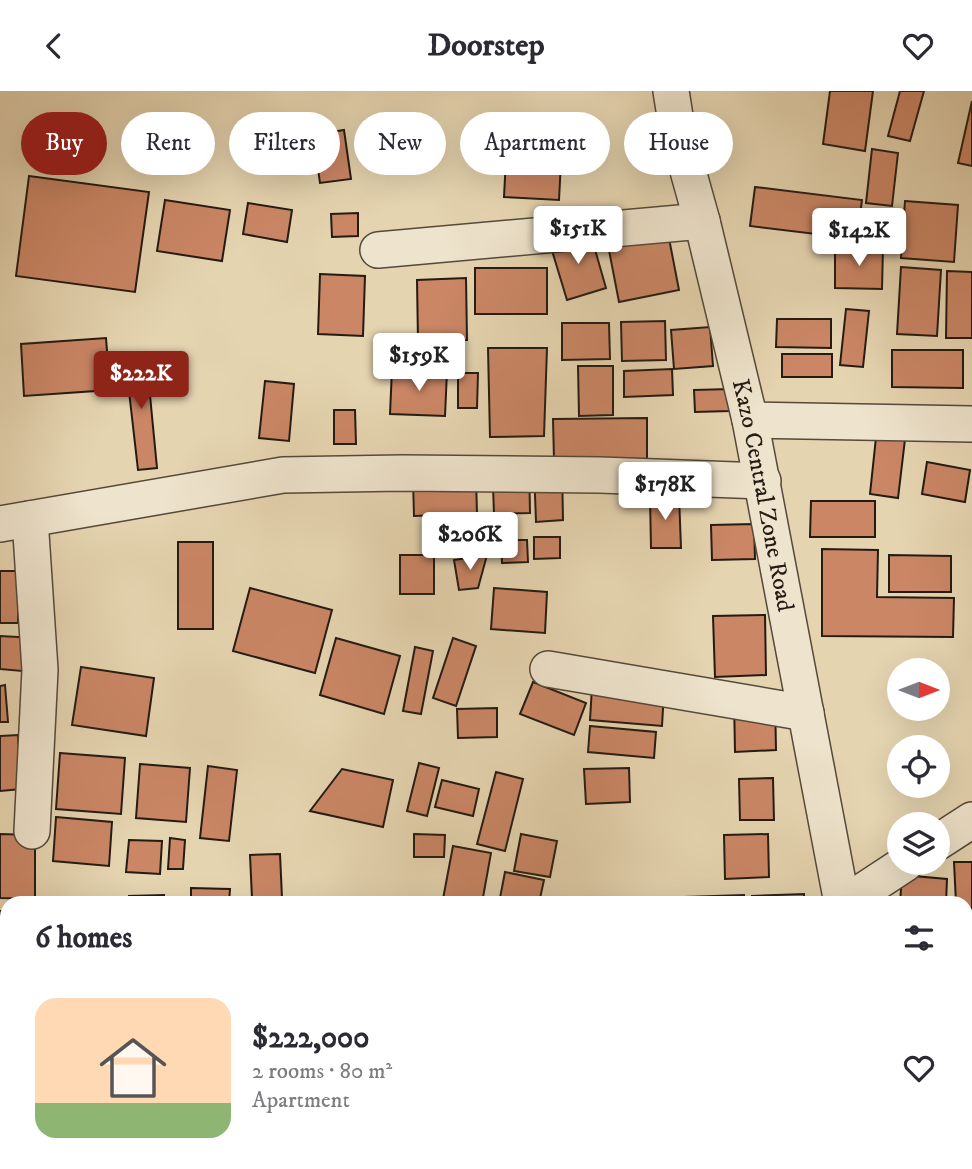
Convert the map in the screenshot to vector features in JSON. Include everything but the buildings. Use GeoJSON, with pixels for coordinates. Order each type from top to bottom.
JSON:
{"type":"FeatureCollection","features":[{"type":"Feature","properties":{"kind":"street","name":"Kazo Central Zone Road"},"geometry":{"type":"LineString","coordinates":[[671,91],[678,135],[702,221],[750,420],[843,896]]}},
{"type":"Feature","properties":{"kind":"street"},"geometry":{"type":"LineString","coordinates":[[378,250],[702,221]]}},
{"type":"Feature","properties":{"kind":"street"},"geometry":{"type":"LineString","coordinates":[[750,420],[972,424]]}},
{"type":"Feature","properties":{"kind":"street"},"geometry":{"type":"LineString","coordinates":[[32,831],[40,670],[15,521],[283,475],[574,475],[763,481]]}},
{"type":"Feature","properties":{"kind":"street"},"geometry":{"type":"LineString","coordinates":[[548,669],[806,713]]}},
{"type":"Feature","properties":{"kind":"street"},"geometry":{"type":"LineString","coordinates":[[950,834],[972,820]]}},
{"type":"Feature","properties":{"kind":"street"},"geometry":{"type":"LineString","coordinates":[[855,896],[887,875]]}}]}
